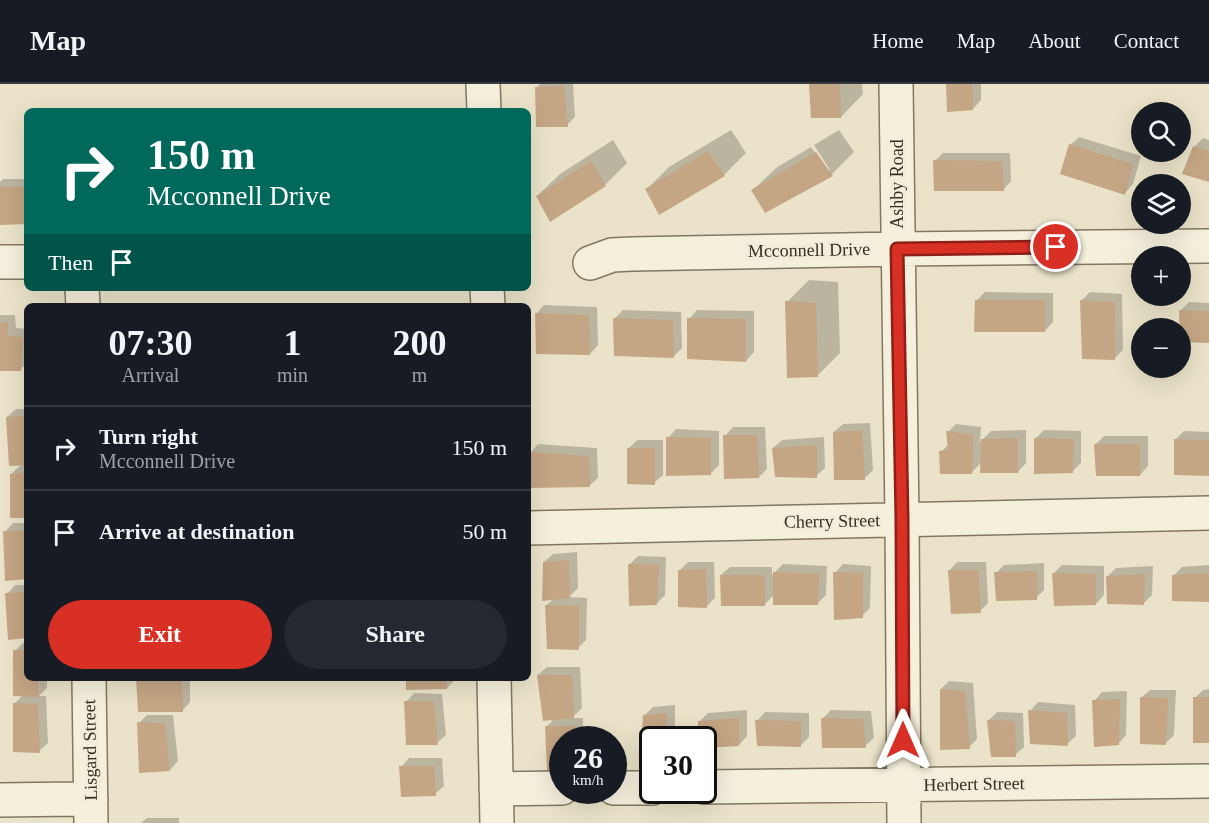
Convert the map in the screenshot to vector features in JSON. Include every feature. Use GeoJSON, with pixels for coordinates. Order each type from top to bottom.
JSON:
{"type":"FeatureCollection","features":[{"type":"Feature","properties":{"kind":"street"},"geometry":{"type":"LineString","coordinates":[[483,84],[484,108]]}},
{"type":"Feature","properties":{"kind":"street","name":"Ashby Road"},"geometry":{"type":"LineString","coordinates":[[896,84],[904,823]]}},
{"type":"Feature","properties":{"kind":"street","name":"Mcconnell Drive"},"geometry":{"type":"LineString","coordinates":[[590,263],[612,255],[1209,246]]}},
{"type":"Feature","properties":{"kind":"street"},"geometry":{"type":"LineString","coordinates":[[0,262],[24,262]]}},
{"type":"Feature","properties":{"kind":"street","name":"Cherry Street"},"geometry":{"type":"LineString","coordinates":[[531,528],[1209,513]]}},
{"type":"Feature","properties":{"kind":"street","name":"Lisgard Street"},"geometry":{"type":"LineString","coordinates":[[89,681],[91,812]]}},
{"type":"Feature","properties":{"kind":"street"},"geometry":{"type":"LineString","coordinates":[[494,681],[496,823]]}},
{"type":"Feature","properties":{"kind":"street","name":"Herbert Street"},"geometry":{"type":"LineString","coordinates":[[717,787],[1209,781]]}},
{"type":"Feature","properties":{"kind":"street"},"geometry":{"type":"LineString","coordinates":[[496,789],[549,788]]}},
{"type":"Feature","properties":{"kind":"street"},"geometry":{"type":"LineString","coordinates":[[0,800],[76,799],[91,812]]}},
{"type":"Feature","properties":{"kind":"building"},"geometry":{"type":"Polygon","coordinates":[[[809,84],[840,84],[841,118],[811,118],[809,84]]]}},
{"type":"Feature","properties":{"kind":"building"},"geometry":{"type":"Polygon","coordinates":[[[946,84],[972,84],[973,110],[947,112],[946,84]]]}},
{"type":"Feature","properties":{"kind":"building"},"geometry":{"type":"Polygon","coordinates":[[[564,86],[568,127],[536,127],[535,87],[564,86]]]}},
{"type":"Feature","properties":{"kind":"building"},"geometry":{"type":"Polygon","coordinates":[[[1069,144],[1133,164],[1125,195],[1060,174],[1069,144]]]}},
{"type":"Feature","properties":{"kind":"building"},"geometry":{"type":"Polygon","coordinates":[[[1193,146],[1209,151],[1209,182],[1191,177],[1191,174],[1182,174],[1187,162],[1191,162],[1193,146]]]}},
{"type":"Feature","properties":{"kind":"building"},"geometry":{"type":"Polygon","coordinates":[[[708,151],[725,176],[659,215],[645,189],[708,151]]]}},
{"type":"Feature","properties":{"kind":"building"},"geometry":{"type":"Polygon","coordinates":[[[816,152],[833,176],[765,213],[751,190],[816,152]]]}},
{"type":"Feature","properties":{"kind":"building"},"geometry":{"type":"Polygon","coordinates":[[[933,160],[1002,161],[1004,191],[934,191],[933,160]]]}},
{"type":"Feature","properties":{"kind":"building"},"geometry":{"type":"Polygon","coordinates":[[[591,161],[606,186],[550,222],[536,196],[591,161]]]}},
{"type":"Feature","properties":{"kind":"building"},"geometry":{"type":"Polygon","coordinates":[[[0,187],[24,187],[24,224],[0,225],[0,187]]]}},
{"type":"Feature","properties":{"kind":"building"},"geometry":{"type":"Polygon","coordinates":[[[975,300],[1045,300],[1045,332],[974,332],[975,300]]]}},
{"type":"Feature","properties":{"kind":"building"},"geometry":{"type":"Polygon","coordinates":[[[1080,300],[1115,302],[1115,360],[1082,359],[1080,300]]]}},
{"type":"Feature","properties":{"kind":"building"},"geometry":{"type":"Polygon","coordinates":[[[785,301],[816,303],[818,377],[787,378],[785,301]]]}},
{"type":"Feature","properties":{"kind":"building"},"geometry":{"type":"Polygon","coordinates":[[[1179,310],[1209,311],[1209,343],[1191,342],[1191,318],[1179,318],[1179,310]]]}},
{"type":"Feature","properties":{"kind":"building"},"geometry":{"type":"Polygon","coordinates":[[[535,313],[589,315],[590,355],[536,354],[535,313]]]}},
{"type":"Feature","properties":{"kind":"building"},"geometry":{"type":"Polygon","coordinates":[[[613,318],[673,320],[674,358],[614,356],[613,318]]]}},
{"type":"Feature","properties":{"kind":"building"},"geometry":{"type":"Polygon","coordinates":[[[687,318],[746,319],[746,362],[687,359],[687,318]]]}},
{"type":"Feature","properties":{"kind":"building"},"geometry":{"type":"Polygon","coordinates":[[[8,322],[8,336],[23,337],[21,371],[0,371],[0,323],[8,322]]]}},
{"type":"Feature","properties":{"kind":"building"},"geometry":{"type":"Polygon","coordinates":[[[24,416],[24,465],[9,466],[6,417],[24,416]]]}},
{"type":"Feature","properties":{"kind":"building"},"geometry":{"type":"Polygon","coordinates":[[[862,430],[865,480],[834,480],[833,432],[862,430]]]}},
{"type":"Feature","properties":{"kind":"building"},"geometry":{"type":"Polygon","coordinates":[[[946,431],[973,435],[972,474],[940,474],[939,451],[948,450],[946,431]]]}},
{"type":"Feature","properties":{"kind":"building"},"geometry":{"type":"Polygon","coordinates":[[[723,435],[757,435],[759,478],[724,479],[723,435]]]}},
{"type":"Feature","properties":{"kind":"building"},"geometry":{"type":"Polygon","coordinates":[[[666,437],[711,438],[711,475],[666,476],[666,437]]]}},
{"type":"Feature","properties":{"kind":"building"},"geometry":{"type":"Polygon","coordinates":[[[1018,438],[1018,473],[980,473],[981,439],[1018,438]]]}},
{"type":"Feature","properties":{"kind":"building"},"geometry":{"type":"Polygon","coordinates":[[[1034,438],[1074,439],[1073,473],[1034,474],[1034,438]]]}},
{"type":"Feature","properties":{"kind":"building"},"geometry":{"type":"Polygon","coordinates":[[[1174,439],[1209,440],[1209,476],[1174,475],[1174,439]]]}},
{"type":"Feature","properties":{"kind":"building"},"geometry":{"type":"Polygon","coordinates":[[[1094,444],[1140,444],[1140,476],[1096,476],[1094,444]]]}},
{"type":"Feature","properties":{"kind":"building"},"geometry":{"type":"Polygon","coordinates":[[[817,445],[817,478],[775,477],[772,448],[817,445]]]}},
{"type":"Feature","properties":{"kind":"building"},"geometry":{"type":"Polygon","coordinates":[[[627,448],[655,448],[655,485],[627,484],[627,448]]]}},
{"type":"Feature","properties":{"kind":"building"},"geometry":{"type":"Polygon","coordinates":[[[531,452],[589,456],[590,487],[531,488],[531,452]]]}},
{"type":"Feature","properties":{"kind":"building"},"geometry":{"type":"Polygon","coordinates":[[[24,472],[24,518],[10,518],[10,474],[24,472]]]}},
{"type":"Feature","properties":{"kind":"building"},"geometry":{"type":"Polygon","coordinates":[[[3,531],[24,531],[24,579],[5,581],[3,531]]]}},
{"type":"Feature","properties":{"kind":"building"},"geometry":{"type":"Polygon","coordinates":[[[569,560],[570,598],[542,601],[543,562],[569,560]]]}},
{"type":"Feature","properties":{"kind":"building"},"geometry":{"type":"Polygon","coordinates":[[[628,564],[659,565],[657,605],[629,606],[628,564]]]}},
{"type":"Feature","properties":{"kind":"building"},"geometry":{"type":"Polygon","coordinates":[[[706,569],[707,608],[678,607],[678,570],[706,569]]]}},
{"type":"Feature","properties":{"kind":"building"},"geometry":{"type":"Polygon","coordinates":[[[948,570],[978,570],[981,613],[951,614],[948,570]]]}},
{"type":"Feature","properties":{"kind":"building"},"geometry":{"type":"Polygon","coordinates":[[[1037,571],[1037,600],[996,601],[994,572],[1037,571]]]}},
{"type":"Feature","properties":{"kind":"building"},"geometry":{"type":"Polygon","coordinates":[[[773,572],[819,574],[818,605],[773,605],[773,572]]]}},
{"type":"Feature","properties":{"kind":"building"},"geometry":{"type":"Polygon","coordinates":[[[833,572],[863,573],[863,618],[834,620],[833,572]]]}},
{"type":"Feature","properties":{"kind":"building"},"geometry":{"type":"Polygon","coordinates":[[[1052,573],[1096,574],[1096,605],[1054,606],[1052,573]]]}},
{"type":"Feature","properties":{"kind":"building"},"geometry":{"type":"Polygon","coordinates":[[[1209,573],[1209,602],[1172,601],[1172,575],[1209,573]]]}},
{"type":"Feature","properties":{"kind":"building"},"geometry":{"type":"Polygon","coordinates":[[[1145,574],[1144,605],[1107,604],[1106,576],[1145,574]]]}},
{"type":"Feature","properties":{"kind":"building"},"geometry":{"type":"Polygon","coordinates":[[[720,575],[764,575],[765,606],[721,606],[720,575]]]}},
{"type":"Feature","properties":{"kind":"building"},"geometry":{"type":"Polygon","coordinates":[[[24,592],[24,638],[8,640],[5,593],[24,592]]]}},
{"type":"Feature","properties":{"kind":"building"},"geometry":{"type":"Polygon","coordinates":[[[545,605],[579,606],[579,650],[547,649],[545,605]]]}},
{"type":"Feature","properties":{"kind":"building"},"geometry":{"type":"Polygon","coordinates":[[[13,650],[24,650],[24,681],[38,681],[39,697],[13,696],[13,650]]]}},
{"type":"Feature","properties":{"kind":"building"},"geometry":{"type":"Polygon","coordinates":[[[537,675],[572,675],[574,718],[543,721],[537,675]]]}},
{"type":"Feature","properties":{"kind":"building"},"geometry":{"type":"Polygon","coordinates":[[[136,681],[182,681],[183,712],[138,712],[136,681]]]}},
{"type":"Feature","properties":{"kind":"building"},"geometry":{"type":"Polygon","coordinates":[[[406,681],[446,681],[447,689],[406,690],[406,681]]]}},
{"type":"Feature","properties":{"kind":"building"},"geometry":{"type":"Polygon","coordinates":[[[940,689],[965,691],[970,749],[940,750],[940,689]]]}},
{"type":"Feature","properties":{"kind":"building"},"geometry":{"type":"Polygon","coordinates":[[[1140,697],[1168,698],[1166,745],[1140,744],[1140,697]]]}},
{"type":"Feature","properties":{"kind":"building"},"geometry":{"type":"Polygon","coordinates":[[[1193,697],[1209,697],[1209,743],[1193,743],[1193,697]]]}},
{"type":"Feature","properties":{"kind":"building"},"geometry":{"type":"Polygon","coordinates":[[[1120,699],[1119,745],[1094,747],[1092,700],[1120,699]]]}},
{"type":"Feature","properties":{"kind":"building"},"geometry":{"type":"Polygon","coordinates":[[[404,701],[434,702],[438,745],[406,745],[404,701]]]}},
{"type":"Feature","properties":{"kind":"building"},"geometry":{"type":"Polygon","coordinates":[[[13,703],[38,704],[40,753],[13,752],[13,703]]]}},
{"type":"Feature","properties":{"kind":"building"},"geometry":{"type":"Polygon","coordinates":[[[1028,710],[1067,713],[1068,746],[1030,744],[1028,710]]]}},
{"type":"Feature","properties":{"kind":"building"},"geometry":{"type":"Polygon","coordinates":[[[667,713],[667,726],[642,726],[643,715],[667,713]]]}},
{"type":"Feature","properties":{"kind":"building"},"geometry":{"type":"Polygon","coordinates":[[[739,718],[739,746],[717,747],[717,726],[698,726],[698,721],[739,718]]]}},
{"type":"Feature","properties":{"kind":"building"},"geometry":{"type":"Polygon","coordinates":[[[821,718],[863,719],[866,748],[822,748],[821,718]]]}},
{"type":"Feature","properties":{"kind":"building"},"geometry":{"type":"Polygon","coordinates":[[[755,720],[801,721],[801,747],[757,746],[755,720]]]}},
{"type":"Feature","properties":{"kind":"building"},"geometry":{"type":"Polygon","coordinates":[[[987,720],[1015,721],[1016,757],[991,757],[987,720]]]}},
{"type":"Feature","properties":{"kind":"building"},"geometry":{"type":"Polygon","coordinates":[[[137,722],[165,723],[170,771],[139,773],[137,722]]]}},
{"type":"Feature","properties":{"kind":"building"},"geometry":{"type":"Polygon","coordinates":[[[545,726],[549,726],[549,772],[547,772],[545,726]]]}},
{"type":"Feature","properties":{"kind":"building"},"geometry":{"type":"Polygon","coordinates":[[[399,766],[434,766],[436,796],[401,797],[399,766]]]}},
{"type":"Feature","properties":{"kind":"route"},"geometry":{"type":"LineString","coordinates":[[903,740],[897,249],[1056,247]]}}]}
